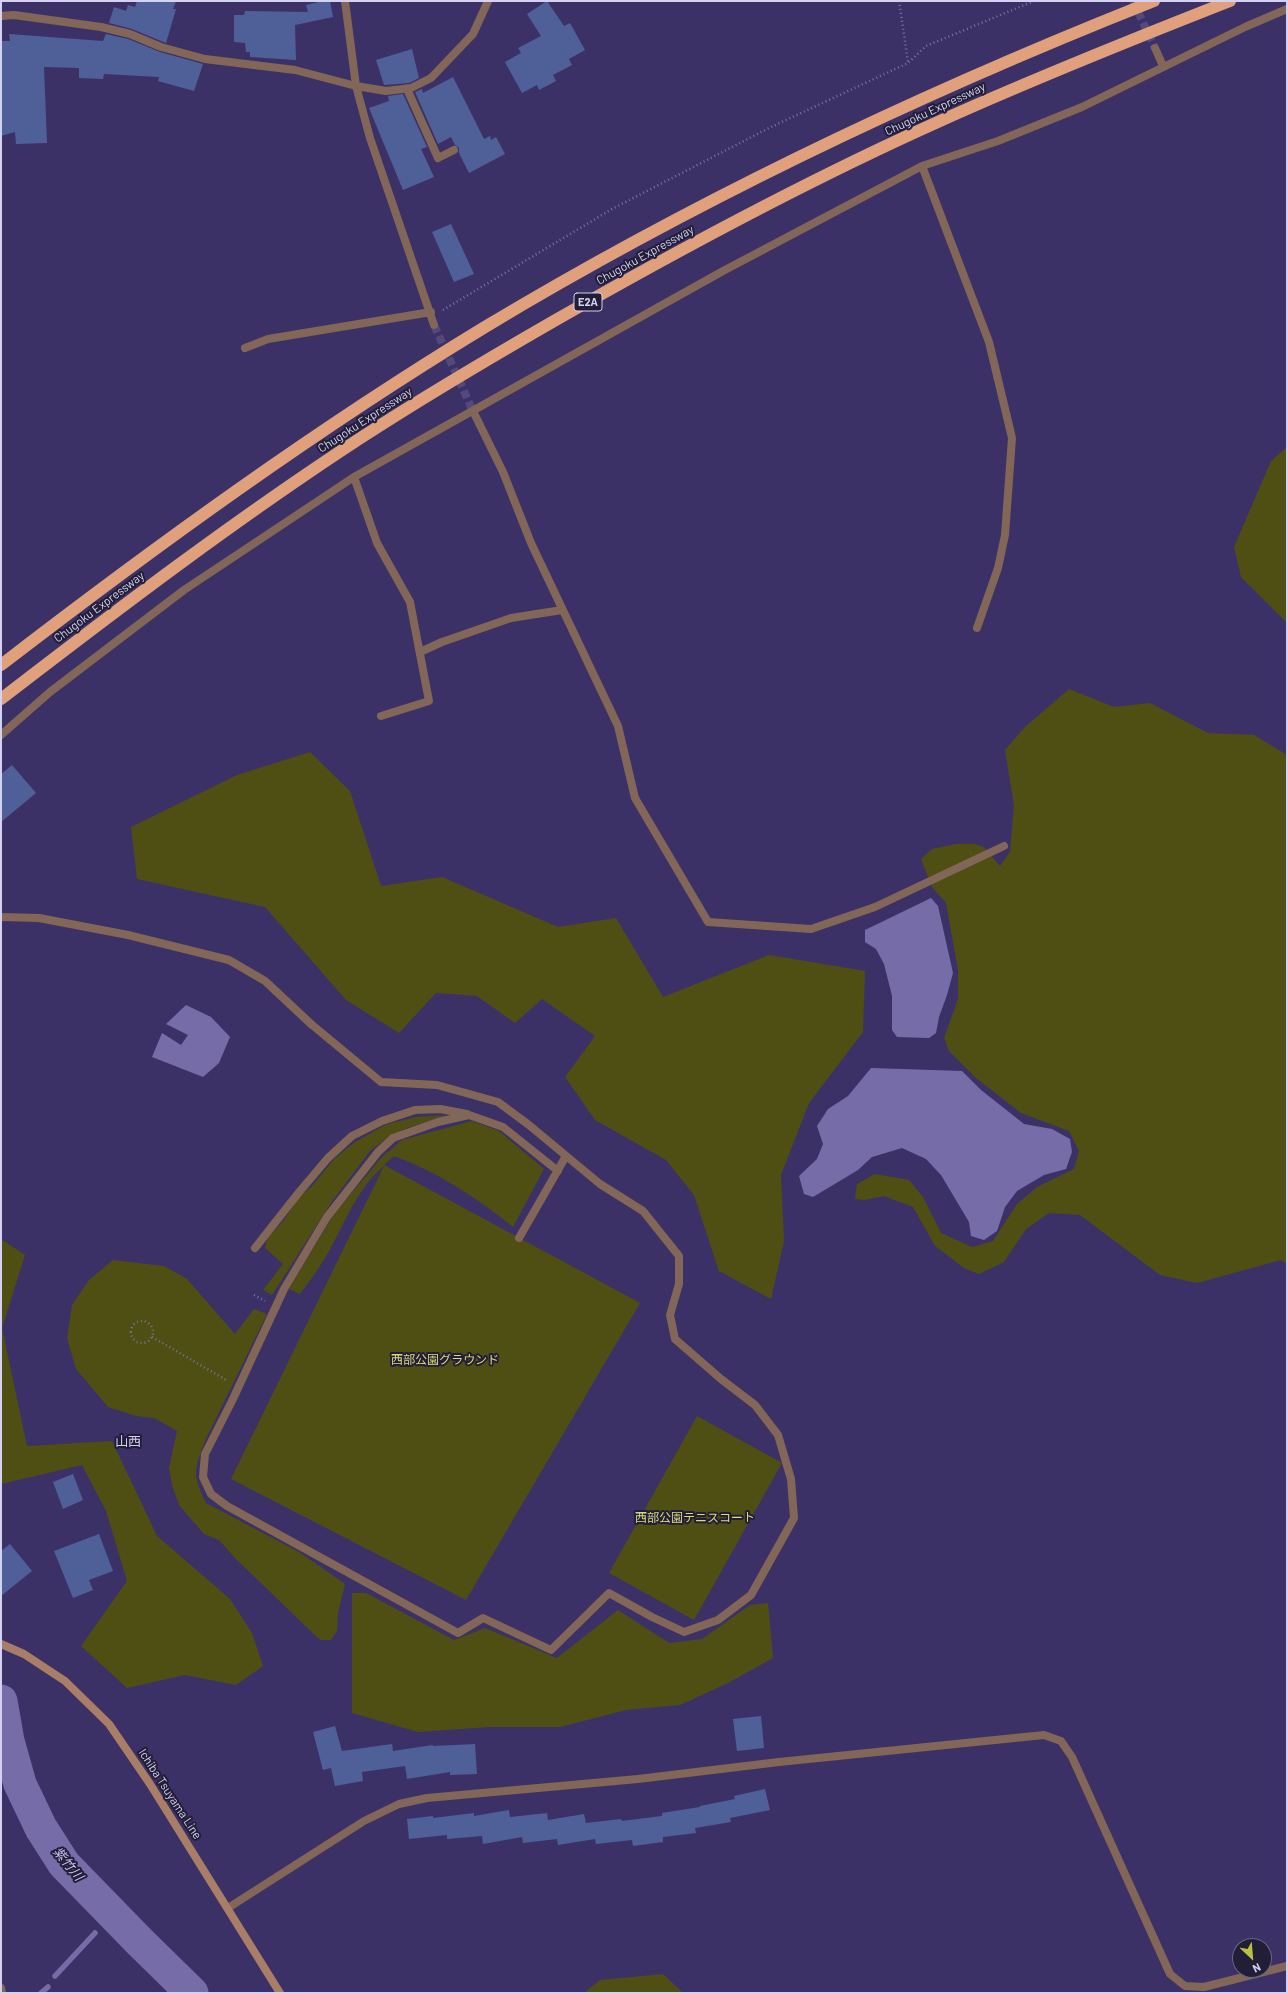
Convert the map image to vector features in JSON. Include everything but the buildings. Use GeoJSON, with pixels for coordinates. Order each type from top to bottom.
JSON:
{"type":"FeatureCollection","features":[{"type":"Feature","properties":{"kind":"highway","name":"Chugoku Expressway"},"geometry":{"type":"LineString","coordinates":[[1,665],[76,607],[215,506],[350,413],[486,327],[634,242],[779,168],[924,98],[1083,29],[1154,1]]}},
{"type":"Feature","properties":{"kind":"highway","name":"Chugoku Expressway"},"geometry":{"type":"LineString","coordinates":[[1,699],[225,530],[359,439],[500,352],[643,270],[790,193],[938,122],[1091,56],[1230,1]]}},
{"type":"Feature","properties":{"kind":"main road","name":"Ichiba Tsuyama Line"},"geometry":{"type":"LineString","coordinates":[[1,1644],[24,1654],[65,1681],[109,1724],[150,1784],[280,1993]]}},
{"type":"Feature","properties":{"kind":"street"},"geometry":{"type":"LineString","coordinates":[[345,1],[356,86],[370,138],[431,312],[434,325]]}},
{"type":"Feature","properties":{"kind":"street"},"geometry":{"type":"LineString","coordinates":[[1,16],[14,15],[101,27],[130,34],[161,46],[206,59],[295,70],[356,86],[386,91],[407,89],[431,78],[452,58],[473,34],[488,1]]}},
{"type":"Feature","properties":{"kind":"street"},"geometry":{"type":"LineString","coordinates":[[1,735],[50,692],[184,590],[354,476],[723,271],[922,166],[998,141],[1082,107],[1245,27],[1287,10]]}},
{"type":"Feature","properties":{"kind":"street"},"geometry":{"type":"LineString","coordinates":[[1154,48],[1163,66]]}},
{"type":"Feature","properties":{"kind":"street"},"geometry":{"type":"LineString","coordinates":[[407,89],[438,158],[454,150]]}},
{"type":"Feature","properties":{"kind":"street"},"geometry":{"type":"LineString","coordinates":[[922,166],[989,342],[1012,438],[1005,535],[998,568],[977,628]]}},
{"type":"Feature","properties":{"kind":"street"},"geometry":{"type":"LineString","coordinates":[[245,348],[268,339],[431,312]]}},
{"type":"Feature","properties":{"kind":"street"},"geometry":{"type":"LineString","coordinates":[[473,411],[503,472],[530,543],[618,726],[635,798],[708,922],[811,929],[875,907],[1004,846]]}},
{"type":"Feature","properties":{"kind":"street"},"geometry":{"type":"LineString","coordinates":[[354,476],[376,543],[410,602],[429,701],[381,716]]}},
{"type":"Feature","properties":{"kind":"street"},"geometry":{"type":"LineString","coordinates":[[420,652],[442,642],[511,618],[562,610]]}},
{"type":"Feature","properties":{"kind":"street"},"geometry":{"type":"LineString","coordinates":[[1,917],[38,918],[128,935],[230,960],[265,981],[311,1024],[381,1082],[437,1085],[498,1102],[600,1184],[643,1211],[679,1256],[680,1284],[670,1315],[675,1339],[721,1379],[755,1405],[778,1435],[791,1479],[794,1518],[751,1595],[718,1620],[684,1632],[652,1617],[609,1593],[551,1650],[483,1618],[458,1633],[227,1506],[211,1494],[203,1477],[205,1454],[292,1276],[328,1217],[378,1152],[393,1138],[438,1122],[469,1115]]}},
{"type":"Feature","properties":{"kind":"street"},"geometry":{"type":"LineString","coordinates":[[255,1248],[328,1158],[352,1136],[382,1121],[416,1110],[440,1109],[469,1115],[503,1127],[558,1171]]}},
{"type":"Feature","properties":{"kind":"street"},"geometry":{"type":"LineString","coordinates":[[519,1238],[566,1156]]}},
{"type":"Feature","properties":{"kind":"street"},"geometry":{"type":"LineString","coordinates":[[228,1908],[357,1824],[399,1804],[427,1798],[638,1779],[779,1762],[1044,1735],[1061,1741],[1072,1757],[1170,1974],[1185,1986],[1204,1987],[1287,1966]]}},
{"type":"Feature","properties":{"kind":"street"},"geometry":{"type":"LineString","coordinates":[[1,1988],[2,1993]]}},
{"type":"Feature","properties":{"kind":"path"},"geometry":{"type":"LineString","coordinates":[[899,1],[908,62]]}},
{"type":"Feature","properties":{"kind":"path"},"geometry":{"type":"LineString","coordinates":[[431,312],[444,310],[612,209],[769,128],[908,62],[926,46],[1034,1]]}},
{"type":"Feature","properties":{"kind":"path"},"geometry":{"type":"LineString","coordinates":[[145,1322],[151,1326],[152,1337],[148,1342],[138,1342],[132,1334],[132,1328],[137,1323],[145,1322]]}},
{"type":"Feature","properties":{"kind":"path"},"geometry":{"type":"LineString","coordinates":[[152,1337],[238,1388]]}},
{"type":"Feature","properties":{"kind":"green space"},"geometry":{"type":"Polygon","coordinates":[[[1287,447],[1287,623],[1241,577],[1234,547],[1271,461],[1287,447]]]}},
{"type":"Feature","properties":{"kind":"green space"},"geometry":{"type":"Polygon","coordinates":[[[1069,689],[1114,707],[1150,703],[1208,733],[1254,735],[1287,755],[1287,1264],[1281,1260],[1197,1283],[1160,1275],[1080,1215],[1049,1213],[1026,1229],[1004,1262],[979,1274],[964,1268],[935,1246],[913,1207],[884,1196],[865,1200],[855,1199],[857,1184],[875,1174],[909,1180],[923,1197],[941,1233],[972,1247],[993,1241],[1017,1204],[1037,1187],[1074,1169],[1079,1151],[1069,1131],[1021,1113],[976,1078],[949,1051],[944,1038],[958,999],[958,970],[946,903],[932,887],[921,859],[932,849],[956,844],[975,844],[984,847],[1000,866],[1010,852],[1014,805],[1005,750],[1025,727],[1069,689]]]}},
{"type":"Feature","properties":{"kind":"green space"},"geometry":{"type":"Polygon","coordinates":[[[310,752],[350,791],[381,886],[442,877],[558,927],[616,918],[663,997],[769,955],[865,971],[863,1032],[809,1103],[781,1175],[784,1241],[771,1299],[719,1271],[694,1195],[666,1160],[595,1120],[565,1077],[595,1036],[542,999],[515,1023],[477,996],[436,993],[399,1033],[346,1000],[265,907],[137,879],[131,827],[237,775],[310,752]]]}},
{"type":"Feature","properties":{"kind":"green space"},"geometry":{"type":"Polygon","coordinates":[[[447,1115],[407,1128],[388,1137],[370,1151],[333,1200],[272,1295],[263,1290],[283,1264],[265,1248],[267,1239],[284,1220],[299,1197],[312,1186],[335,1158],[355,1142],[387,1124],[417,1117],[447,1115]]]}},
{"type":"Feature","properties":{"kind":"green space","name":"西部公園グラウンド"},"geometry":{"type":"Polygon","coordinates":[[[472,1121],[499,1131],[544,1169],[513,1227],[471,1196],[410,1162],[394,1156],[384,1165],[640,1303],[466,1600],[231,1479],[384,1166],[375,1174],[359,1194],[326,1257],[300,1294],[289,1289],[334,1214],[382,1157],[402,1140],[472,1121]]]}},
{"type":"Feature","properties":{"kind":"green space"},"geometry":{"type":"Polygon","coordinates":[[[1,1239],[25,1255],[2,1328],[27,1446],[112,1441],[157,1536],[230,1599],[252,1633],[263,1666],[236,1685],[185,1675],[127,1688],[81,1646],[127,1581],[106,1511],[82,1465],[1,1484],[1,1239]]]}},
{"type":"Feature","properties":{"kind":"green space"},"geometry":{"type":"Polygon","coordinates":[[[113,1260],[164,1266],[187,1279],[235,1334],[254,1309],[267,1314],[205,1441],[196,1472],[198,1485],[206,1503],[299,1552],[345,1584],[338,1613],[337,1631],[331,1640],[320,1640],[236,1559],[219,1540],[204,1534],[179,1505],[172,1485],[169,1468],[177,1431],[154,1418],[136,1416],[108,1407],[76,1369],[67,1338],[72,1305],[89,1280],[113,1260]]]}},
{"type":"Feature","properties":{"kind":"green space","name":"西部公園テニスコート"},"geometry":{"type":"Polygon","coordinates":[[[697,1416],[782,1463],[694,1620],[609,1573],[697,1416]]]}},
{"type":"Feature","properties":{"kind":"green space"},"geometry":{"type":"Polygon","coordinates":[[[352,1593],[366,1593],[454,1640],[485,1628],[557,1658],[618,1610],[669,1643],[702,1639],[750,1605],[768,1603],[773,1658],[728,1683],[680,1705],[626,1710],[560,1727],[489,1727],[418,1732],[352,1713],[352,1593]]]}},
{"type":"Feature","properties":{"kind":"green space"},"geometry":{"type":"Polygon","coordinates":[[[663,1974],[682,1993],[584,1993],[600,1980],[663,1974]]]}},
{"type":"Feature","properties":{"kind":"shaded area"},"geometry":{"type":"Polygon","coordinates":[[[931,898],[938,906],[953,973],[939,1017],[936,1033],[929,1038],[897,1037],[892,1030],[892,996],[884,964],[876,949],[865,942],[865,930],[931,898]]]}},
{"type":"Feature","properties":{"kind":"shaded area"},"geometry":{"type":"Polygon","coordinates":[[[186,1005],[211,1017],[230,1037],[219,1063],[203,1077],[152,1057],[162,1033],[181,1045],[188,1035],[166,1024],[186,1005]]]}},
{"type":"Feature","properties":{"kind":"shaded area"},"geometry":{"type":"Polygon","coordinates":[[[871,1068],[962,1071],[981,1090],[1024,1124],[1052,1129],[1070,1139],[1072,1152],[1066,1169],[1044,1175],[1017,1191],[1005,1207],[997,1231],[984,1240],[971,1236],[969,1222],[941,1175],[926,1159],[902,1148],[872,1157],[858,1170],[813,1197],[804,1194],[799,1176],[817,1159],[823,1144],[817,1126],[828,1109],[848,1096],[871,1068]]]}},
{"type":"Feature","properties":{"kind":"waterway","name":"紫竹川"},"geometry":{"type":"LineString","coordinates":[[1,1701],[8,1741],[20,1784],[41,1828],[64,1864],[192,1993]]}},
{"type":"Feature","properties":{"kind":"waterway"},"geometry":{"type":"LineString","coordinates":[[55,1976],[95,1933]]}},
{"type":"Feature","properties":{"kind":"waterway"},"geometry":{"type":"LineString","coordinates":[[41,1993],[48,1987]]}},
{"type":"Feature","properties":{"kind":"tunnel"},"geometry":{"type":"LineString","coordinates":[[1133,1],[1155,48]]}},
{"type":"Feature","properties":{"kind":"tunnel"},"geometry":{"type":"LineString","coordinates":[[434,325],[473,411]]}},
{"type":"Feature","properties":{"kind":"district","name":"山西"},"geometry":{"type":"Point","coordinates":[128,1442]}}]}
